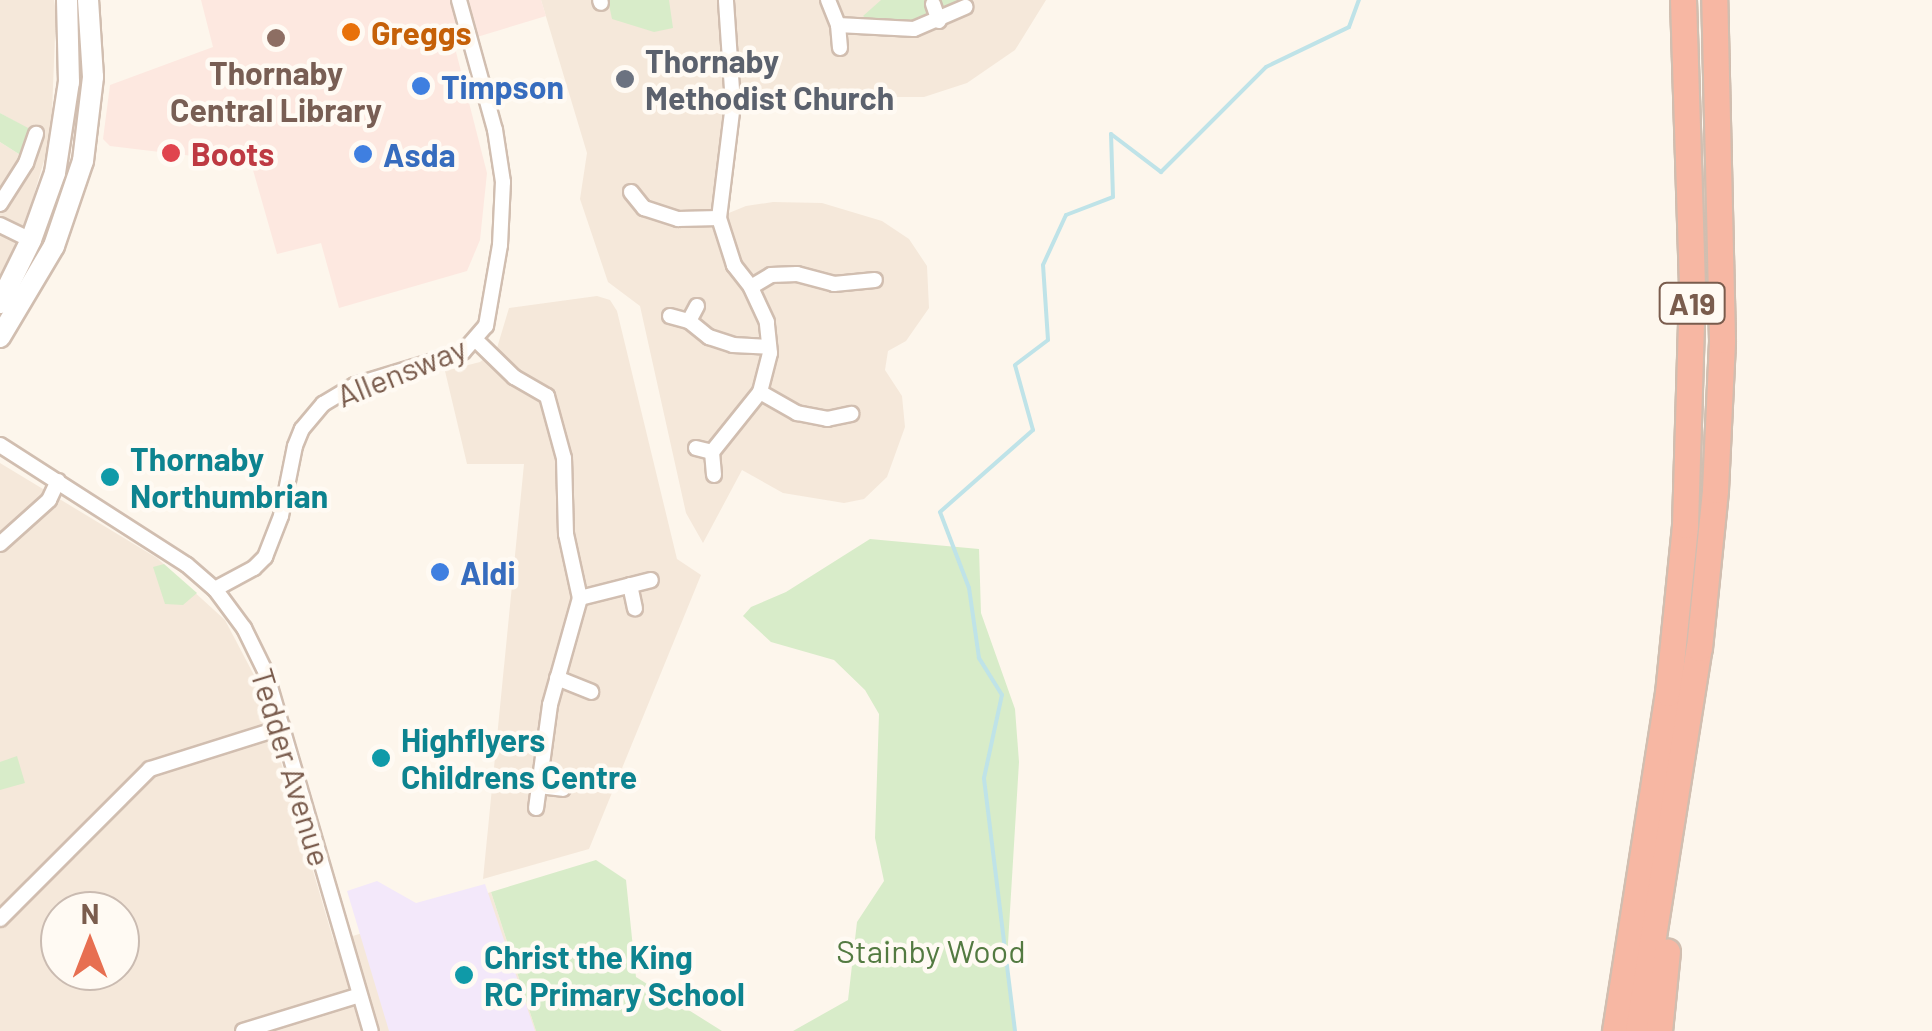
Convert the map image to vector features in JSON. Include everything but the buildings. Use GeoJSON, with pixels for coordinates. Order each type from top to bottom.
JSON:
{"type":"FeatureCollection","features":[{"type":"Feature","properties":{"kind":"highway","name":"A19"},"geometry":{"type":"LineString","coordinates":[[1615,1031],[1668,693],[1691,418],[1692,286],[1683,0]]}},
{"type":"Feature","properties":{"kind":"highway","name":"A19"},"geometry":{"type":"LineString","coordinates":[[1638,1031],[1699,648],[1715,490],[1722,340],[1714,0]]}},
{"type":"Feature","properties":{"kind":"highway"},"geometry":{"type":"LineString","coordinates":[[1659,1031],[1712,651],[1719,576],[1715,490]]}},
{"type":"Feature","properties":{"kind":"highway"},"geometry":{"type":"LineString","coordinates":[[1600,1031],[1676,605]]}},
{"type":"Feature","properties":{"kind":"street"},"geometry":{"type":"LineString","coordinates":[[0,303],[31,240],[55,173],[70,65],[67,0]]}},
{"type":"Feature","properties":{"kind":"street"},"geometry":{"type":"LineString","coordinates":[[1,334],[66,217],[83,161],[94,77],[88,0]]}},
{"type":"Feature","properties":{"kind":"street","name":"Allensway"},"geometry":{"type":"LineString","coordinates":[[215,589],[254,568],[265,557],[281,516],[302,428],[322,404],[354,385],[447,359],[477,341],[493,299],[503,182],[495,130],[459,0]]}},
{"type":"Feature","properties":{"kind":"street"},"geometry":{"type":"LineString","coordinates":[[714,475],[712,452],[760,392],[770,347],[766,322],[751,288],[734,265],[719,218],[734,104],[726,0]]}},
{"type":"Feature","properties":{"kind":"street"},"geometry":{"type":"LineString","coordinates":[[828,0],[838,24],[840,48]]}},
{"type":"Feature","properties":{"kind":"street"},"geometry":{"type":"LineString","coordinates":[[932,4],[939,20]]}},
{"type":"Feature","properties":{"kind":"street"},"geometry":{"type":"LineString","coordinates":[[838,24],[914,29],[965,7]]}},
{"type":"Feature","properties":{"kind":"street"},"geometry":{"type":"LineString","coordinates":[[0,204],[26,163],[36,134]]}},
{"type":"Feature","properties":{"kind":"street"},"geometry":{"type":"LineString","coordinates":[[631,192],[639,213],[678,219],[719,218]]}},
{"type":"Feature","properties":{"kind":"street"},"geometry":{"type":"LineString","coordinates":[[0,226],[31,240]]}},
{"type":"Feature","properties":{"kind":"street"},"geometry":{"type":"LineString","coordinates":[[850,266],[850,284]]}},
{"type":"Feature","properties":{"kind":"street"},"geometry":{"type":"LineString","coordinates":[[751,288],[771,275],[797,274],[850,284],[875,280]]}},
{"type":"Feature","properties":{"kind":"street"},"geometry":{"type":"LineString","coordinates":[[690,322],[696,306]]}},
{"type":"Feature","properties":{"kind":"street"},"geometry":{"type":"LineString","coordinates":[[670,316],[733,345],[770,347]]}},
{"type":"Feature","properties":{"kind":"street"},"geometry":{"type":"LineString","coordinates":[[477,341],[514,377],[547,396],[564,458],[566,534],[580,598],[558,678],[536,808]]}},
{"type":"Feature","properties":{"kind":"street"},"geometry":{"type":"LineString","coordinates":[[760,392],[798,413],[828,419],[851,414]]}},
{"type":"Feature","properties":{"kind":"street","name":"Tedder Avenue"},"geometry":{"type":"LineString","coordinates":[[0,446],[150,538],[215,589],[259,658],[283,727],[371,1031]]}},
{"type":"Feature","properties":{"kind":"street"},"geometry":{"type":"LineString","coordinates":[[696,448],[712,452]]}},
{"type":"Feature","properties":{"kind":"street"},"geometry":{"type":"LineString","coordinates":[[0,544],[49,500],[58,481]]}},
{"type":"Feature","properties":{"kind":"street"},"geometry":{"type":"LineString","coordinates":[[580,598],[652,580]]}},
{"type":"Feature","properties":{"kind":"street"},"geometry":{"type":"LineString","coordinates":[[630,586],[636,608]]}},
{"type":"Feature","properties":{"kind":"street"},"geometry":{"type":"LineString","coordinates":[[558,678],[591,692]]}},
{"type":"Feature","properties":{"kind":"street"},"geometry":{"type":"LineString","coordinates":[[0,919],[150,769],[283,727]]}},
{"type":"Feature","properties":{"kind":"street"},"geometry":{"type":"LineString","coordinates":[[539,786],[563,789]]}},
{"type":"Feature","properties":{"kind":"street"},"geometry":{"type":"LineString","coordinates":[[243,1031],[360,996]]}},
{"type":"Feature","properties":{"kind":"shaded area"},"geometry":{"type":"Polygon","coordinates":[[[0,0],[54,0],[56,11],[51,137],[27,218],[0,277],[0,142],[22,156],[30,130],[0,113],[0,0]]]}},
{"type":"Feature","properties":{"kind":"shaded area"},"geometry":{"type":"Polygon","coordinates":[[[201,0],[541,0],[546,16],[454,44],[487,173],[480,240],[467,271],[339,308],[321,243],[277,254],[251,163],[110,146],[103,139],[110,85],[213,47],[201,0]]]}},
{"type":"Feature","properties":{"kind":"shaded area"},"geometry":{"type":"Polygon","coordinates":[[[541,0],[1046,0],[1015,50],[967,83],[924,97],[813,97],[733,104],[719,217],[746,206],[773,202],[822,203],[882,221],[909,239],[927,266],[929,308],[906,341],[888,351],[885,370],[902,396],[905,427],[887,477],[864,499],[844,503],[783,493],[742,470],[703,543],[686,513],[640,306],[608,282],[580,199],[587,153],[541,0]]]}},
{"type":"Feature","properties":{"kind":"shaded area"},"geometry":{"type":"Polygon","coordinates":[[[597,296],[610,300],[617,311],[677,559],[701,575],[589,849],[483,879],[524,464],[467,464],[445,371],[480,362],[497,348],[509,308],[597,296]]]}},
{"type":"Feature","properties":{"kind":"shaded area"},"geometry":{"type":"Polygon","coordinates":[[[0,463],[157,558],[225,620],[257,681],[334,942],[491,892],[536,1031],[0,1031],[0,463]]]}},
{"type":"Feature","properties":{"kind":"shaded area"},"geometry":{"type":"Polygon","coordinates":[[[377,881],[416,903],[485,884],[535,1031],[389,1031],[347,891],[377,881]]]}},
{"type":"Feature","properties":{"kind":"green space"},"geometry":{"type":"Polygon","coordinates":[[[608,0],[669,0],[673,28],[654,32],[612,19],[608,0]]]}},
{"type":"Feature","properties":{"kind":"green space"},"geometry":{"type":"Polygon","coordinates":[[[881,0],[958,1],[957,7],[943,10],[935,2],[926,5],[929,19],[922,23],[863,16],[881,0]]]}},
{"type":"Feature","properties":{"kind":"green space"},"geometry":{"type":"Polygon","coordinates":[[[0,113],[30,129],[22,156],[0,142],[0,113]]]}},
{"type":"Feature","properties":{"kind":"green space","name":"Stainby Wood"},"geometry":{"type":"Polygon","coordinates":[[[870,539],[979,549],[981,613],[1015,709],[1019,762],[1007,960],[1015,1031],[793,1031],[848,1000],[857,922],[884,881],[875,838],[879,714],[865,690],[834,660],[771,642],[743,616],[751,607],[786,592],[870,539]]]}},
{"type":"Feature","properties":{"kind":"green space"},"geometry":{"type":"Polygon","coordinates":[[[164,564],[197,593],[183,605],[165,604],[153,567],[164,564]]]}},
{"type":"Feature","properties":{"kind":"green space"},"geometry":{"type":"Polygon","coordinates":[[[17,756],[25,783],[0,790],[0,762],[17,756]]]}},
{"type":"Feature","properties":{"kind":"green space"},"geometry":{"type":"Polygon","coordinates":[[[596,860],[626,880],[636,977],[722,1031],[536,1031],[491,892],[596,860]]]}},
{"type":"Feature","properties":{"kind":"waterway"},"geometry":{"type":"LineString","coordinates":[[1015,1031],[984,778],[1002,695],[979,658],[969,588],[940,512],[1033,430],[1015,365],[1048,340],[1043,265],[1066,215],[1113,197],[1111,134],[1161,172],[1266,67],[1349,27],[1359,0]]}},
{"type":"Feature","properties":{"kind":"place","name":"Greggs"},"geometry":{"type":"Point","coordinates":[351,32]}},
{"type":"Feature","properties":{"kind":"place","name":"Thornaby Central Library"},"geometry":{"type":"Point","coordinates":[276,38]}},
{"type":"Feature","properties":{"kind":"place","name":"Thornaby Methodist Church"},"geometry":{"type":"Point","coordinates":[625,79]}},
{"type":"Feature","properties":{"kind":"place","name":"Timpson"},"geometry":{"type":"Point","coordinates":[421,86]}},
{"type":"Feature","properties":{"kind":"place","name":"Boots"},"geometry":{"type":"Point","coordinates":[171,153]}},
{"type":"Feature","properties":{"kind":"place","name":"Asda"},"geometry":{"type":"Point","coordinates":[363,154]}},
{"type":"Feature","properties":{"kind":"place","name":"Thornaby Northumbrian"},"geometry":{"type":"Point","coordinates":[110,477]}},
{"type":"Feature","properties":{"kind":"place","name":"Aldi"},"geometry":{"type":"Point","coordinates":[440,572]}},
{"type":"Feature","properties":{"kind":"place","name":"Highflyers Childrens Centre"},"geometry":{"type":"Point","coordinates":[381,758]}},
{"type":"Feature","properties":{"kind":"place","name":"Christ the King RC Primary School"},"geometry":{"type":"Point","coordinates":[464,975]}}]}
